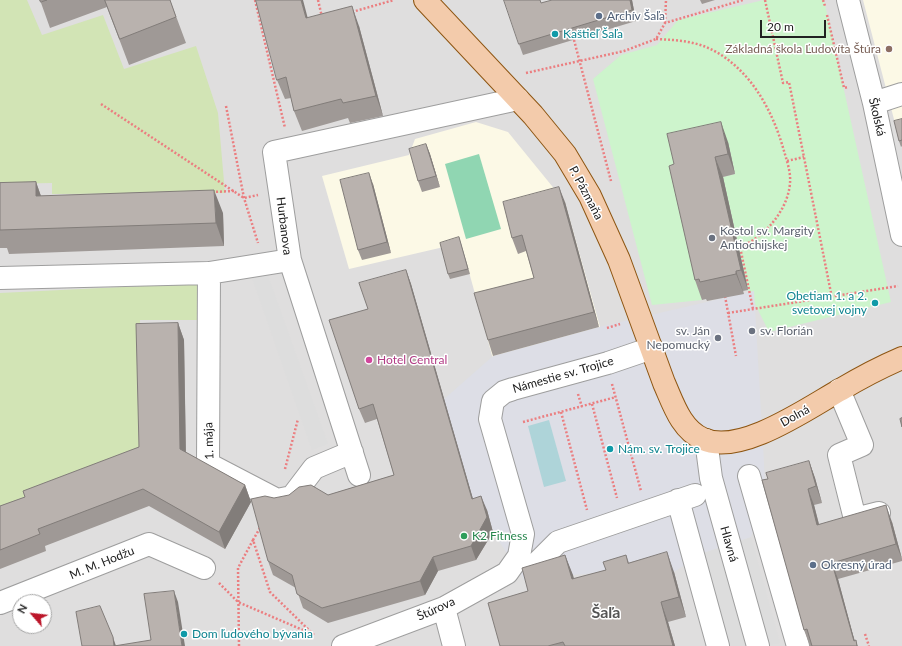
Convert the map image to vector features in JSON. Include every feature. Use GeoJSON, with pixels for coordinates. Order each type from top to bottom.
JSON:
{"type":"FeatureCollection","features":[{"type":"Feature","properties":{"kind":"main road","name":"P. Pázmaňa"},"geometry":{"type":"LineString","coordinates":[[425,0],[518,99],[565,154],[590,196],[619,260],[664,383],[684,424]]}},
{"type":"Feature","properties":{"kind":"main road","name":"Dolná"},"geometry":{"type":"LineString","coordinates":[[684,424],[694,434],[706,440],[719,442],[738,440],[761,433],[789,420],[838,390],[877,369],[902,358]]}},
{"type":"Feature","properties":{"kind":"street","name":"Školská"},"geometry":{"type":"LineString","coordinates":[[848,0],[874,103],[902,235]]}},
{"type":"Feature","properties":{"kind":"street"},"geometry":{"type":"LineString","coordinates":[[874,103],[902,94]]}},
{"type":"Feature","properties":{"kind":"street"},"geometry":{"type":"LineString","coordinates":[[274,152],[518,99]]}},
{"type":"Feature","properties":{"kind":"street","name":"Hurbanova"},"geometry":{"type":"LineString","coordinates":[[0,278],[209,273],[290,260],[274,152]]}},
{"type":"Feature","properties":{"kind":"street"},"geometry":{"type":"LineString","coordinates":[[290,260],[359,475]]}},
{"type":"Feature","properties":{"kind":"street","name":"1. mája"},"geometry":{"type":"LineString","coordinates":[[209,273],[208,464],[277,500]]}},
{"type":"Feature","properties":{"kind":"street","name":"Námestie sv. Trojice"},"geometry":{"type":"LineString","coordinates":[[527,560],[523,534],[490,419],[492,401],[504,392],[513,388],[608,363],[652,348]]}},
{"type":"Feature","properties":{"kind":"street"},"geometry":{"type":"LineString","coordinates":[[838,390],[862,445],[839,455],[855,519],[883,511]]}},
{"type":"Feature","properties":{"kind":"street","name":"Hlavná"},"geometry":{"type":"LineString","coordinates":[[706,440],[696,494],[758,646]]}},
{"type":"Feature","properties":{"kind":"street"},"geometry":{"type":"LineString","coordinates":[[277,500],[292,497],[314,468],[352,452]]}},
{"type":"Feature","properties":{"kind":"street"},"geometry":{"type":"LineString","coordinates":[[749,476],[791,644]]}},
{"type":"Feature","properties":{"kind":"street"},"geometry":{"type":"LineString","coordinates":[[696,494],[718,646]]}},
{"type":"Feature","properties":{"kind":"street","name":"Štúrova"},"geometry":{"type":"LineString","coordinates":[[343,646],[444,608],[507,573],[558,542],[696,494]]}},
{"type":"Feature","properties":{"kind":"street","name":"M. M. Hodžu"},"geometry":{"type":"LineString","coordinates":[[0,603],[150,544],[204,568]]}},
{"type":"Feature","properties":{"kind":"street"},"geometry":{"type":"LineString","coordinates":[[444,608],[454,646]]}},
{"type":"Feature","properties":{"kind":"path"},"geometry":{"type":"LineString","coordinates":[[254,0],[285,130],[274,152]]}},
{"type":"Feature","properties":{"kind":"path"},"geometry":{"type":"LineString","coordinates":[[318,0],[323,20]]}},
{"type":"Feature","properties":{"kind":"path"},"geometry":{"type":"LineString","coordinates":[[344,14],[394,0]]}},
{"type":"Feature","properties":{"kind":"path"},"geometry":{"type":"LineString","coordinates":[[656,38],[665,23],[666,0]]}},
{"type":"Feature","properties":{"kind":"path"},"geometry":{"type":"LineString","coordinates":[[665,23],[743,0]]}},
{"type":"Feature","properties":{"kind":"path"},"geometry":{"type":"LineString","coordinates":[[764,0],[782,83],[789,82],[832,298]]}},
{"type":"Feature","properties":{"kind":"path"},"geometry":{"type":"LineString","coordinates":[[526,73],[624,51],[656,38],[690,41],[718,53],[742,72],[760,94],[778,131],[787,161],[790,182],[788,196],[765,232],[751,242],[740,246],[753,309]]}},
{"type":"Feature","properties":{"kind":"path"},"geometry":{"type":"LineString","coordinates":[[574,40],[610,181]]}},
{"type":"Feature","properties":{"kind":"path"},"geometry":{"type":"LineString","coordinates":[[101,104],[244,198],[280,191]]}},
{"type":"Feature","properties":{"kind":"path"},"geometry":{"type":"LineString","coordinates":[[226,106],[244,198],[259,245]]}},
{"type":"Feature","properties":{"kind":"path"},"geometry":{"type":"LineString","coordinates":[[787,161],[804,157]]}},
{"type":"Feature","properties":{"kind":"path"},"geometry":{"type":"LineString","coordinates":[[210,192],[234,191]]}},
{"type":"Feature","properties":{"kind":"path"},"geometry":{"type":"LineString","coordinates":[[728,313],[832,298],[898,286]]}},
{"type":"Feature","properties":{"kind":"path"},"geometry":{"type":"LineString","coordinates":[[725,295],[736,356]]}},
{"type":"Feature","properties":{"kind":"path"},"geometry":{"type":"LineString","coordinates":[[607,328],[626,322]]}},
{"type":"Feature","properties":{"kind":"path"},"geometry":{"type":"LineString","coordinates":[[611,379],[646,511]]}},
{"type":"Feature","properties":{"kind":"path"},"geometry":{"type":"LineString","coordinates":[[523,422],[616,397]]}},
{"type":"Feature","properties":{"kind":"path"},"geometry":{"type":"LineString","coordinates":[[592,404],[623,519]]}},
{"type":"Feature","properties":{"kind":"path"},"geometry":{"type":"LineString","coordinates":[[561,412],[593,529]]}},
{"type":"Feature","properties":{"kind":"path"},"geometry":{"type":"LineString","coordinates":[[239,646],[238,568],[277,500],[298,419]]}},
{"type":"Feature","properties":{"kind":"path"},"geometry":{"type":"LineString","coordinates":[[204,568],[238,602],[314,635],[270,592],[253,540]]}},
{"type":"Feature","properties":{"kind":"path"},"geometry":{"type":"LineString","coordinates":[[865,634],[869,646]]}},
{"type":"Feature","properties":{"kind":"shaded area"},"geometry":{"type":"Polygon","coordinates":[[[0,0],[902,0],[902,646],[0,646],[0,0]]]}},
{"type":"Feature","properties":{"kind":"shaded area","name":"Základná škola Ľudovíta Štúra"},"geometry":{"type":"Polygon","coordinates":[[[863,0],[902,0],[902,125],[896,127],[863,0]]]}},
{"type":"Feature","properties":{"kind":"shaded area"},"geometry":{"type":"Polygon","coordinates":[[[476,122],[508,132],[565,202],[604,341],[496,370],[461,243],[349,269],[322,176],[409,155],[415,139],[476,122]]]}},
{"type":"Feature","properties":{"kind":"shaded area"},"geometry":{"type":"Polygon","coordinates":[[[266,270],[328,444],[312,450],[251,275],[266,270]]]}},
{"type":"Feature","properties":{"kind":"shaded area","name":"Nám. sv. Trojice"},"geometry":{"type":"Polygon","coordinates":[[[754,291],[766,498],[751,537],[703,553],[674,572],[624,568],[608,572],[573,575],[529,587],[493,532],[487,511],[477,513],[443,400],[493,356],[599,327],[754,291]]]}},
{"type":"Feature","properties":{"kind":"shaded area"},"geometry":{"type":"Polygon","coordinates":[[[751,537],[780,643],[767,646],[729,646],[703,553],[751,537]]]}},
{"type":"Feature","properties":{"kind":"green space"},"geometry":{"type":"Polygon","coordinates":[[[0,0],[27,0],[42,35],[103,15],[124,69],[196,46],[218,113],[225,193],[52,194],[52,183],[0,184],[0,0]]]}},
{"type":"Feature","properties":{"kind":"green space"},"geometry":{"type":"Polygon","coordinates":[[[764,0],[824,0],[891,302],[769,332],[748,290],[723,177],[735,174],[728,142],[676,186],[702,300],[652,305],[593,79],[621,55],[657,45],[678,20],[764,0]]]}},
{"type":"Feature","properties":{"kind":"green space"},"geometry":{"type":"Polygon","coordinates":[[[479,154],[501,229],[466,239],[445,164],[479,154]]]}},
{"type":"Feature","properties":{"kind":"green space"},"geometry":{"type":"Polygon","coordinates":[[[203,283],[203,320],[140,320],[142,448],[0,507],[0,293],[203,283]]]}},
{"type":"Feature","properties":{"kind":"water"},"geometry":{"type":"Polygon","coordinates":[[[549,420],[566,481],[544,487],[528,426],[549,420]]]}},
{"type":"Feature","properties":{"kind":"building"},"geometry":{"type":"Polygon","coordinates":[[[105,0],[170,0],[176,17],[120,39],[105,0]]]}},
{"type":"Feature","properties":{"kind":"building"},"geometry":{"type":"Polygon","coordinates":[[[256,0],[301,0],[306,18],[352,6],[376,96],[343,103],[341,99],[294,111],[286,77],[277,80],[256,0]]]}},
{"type":"Feature","properties":{"kind":"building","name":"Kaštieľ Šaľa"},"geometry":{"type":"Polygon","coordinates":[[[504,0],[540,0],[541,3],[552,0],[630,0],[632,10],[519,44],[504,0]]]}},
{"type":"Feature","properties":{"kind":"building"},"geometry":{"type":"Polygon","coordinates":[[[902,119],[902,140],[899,141],[894,121],[902,119]]]}},
{"type":"Feature","properties":{"kind":"building","name":"Kostol sv. Margity Antiochijskej"},"geometry":{"type":"Polygon","coordinates":[[[721,122],[728,154],[715,157],[741,270],[736,271],[736,274],[700,282],[699,279],[695,280],[669,166],[674,164],[667,134],[721,122]]]}},
{"type":"Feature","properties":{"kind":"building"},"geometry":{"type":"Polygon","coordinates":[[[426,144],[436,176],[418,181],[409,149],[426,144]]]}},
{"type":"Feature","properties":{"kind":"building"},"geometry":{"type":"Polygon","coordinates":[[[369,173],[387,242],[358,250],[340,180],[369,173]]]}},
{"type":"Feature","properties":{"kind":"building"},"geometry":{"type":"Polygon","coordinates":[[[36,182],[36,196],[214,190],[216,223],[0,230],[0,183],[36,182]]]}},
{"type":"Feature","properties":{"kind":"building"},"geometry":{"type":"Polygon","coordinates":[[[559,187],[594,312],[488,340],[474,293],[534,278],[522,235],[512,238],[503,202],[559,187]]]}},
{"type":"Feature","properties":{"kind":"building"},"geometry":{"type":"Polygon","coordinates":[[[459,237],[468,269],[448,274],[440,243],[459,237]]]}},
{"type":"Feature","properties":{"kind":"building"},"geometry":{"type":"Polygon","coordinates":[[[406,270],[472,499],[481,496],[487,517],[471,546],[433,557],[420,581],[322,608],[297,594],[292,575],[268,561],[251,499],[265,496],[274,498],[289,495],[299,487],[311,485],[328,495],[394,475],[373,404],[359,409],[329,320],[368,309],[359,283],[406,270]]]}},
{"type":"Feature","properties":{"kind":"building"},"geometry":{"type":"Polygon","coordinates":[[[178,323],[180,449],[245,485],[219,532],[143,489],[38,529],[40,534],[0,550],[0,506],[25,497],[23,491],[139,447],[136,324],[178,323]]]}},
{"type":"Feature","properties":{"kind":"building","name":"Okresný úrad"},"geometry":{"type":"Polygon","coordinates":[[[809,461],[816,486],[808,489],[817,525],[886,505],[896,544],[832,563],[854,641],[856,640],[857,646],[812,646],[807,629],[804,630],[762,480],[768,479],[766,473],[809,461]]]}},
{"type":"Feature","properties":{"kind":"building"},"geometry":{"type":"Polygon","coordinates":[[[667,552],[679,597],[661,602],[673,646],[565,646],[563,642],[548,646],[500,646],[488,603],[528,591],[522,568],[565,555],[572,579],[606,570],[603,562],[626,555],[628,563],[667,552]]]}},
{"type":"Feature","properties":{"kind":"building"},"geometry":{"type":"Polygon","coordinates":[[[174,591],[182,646],[114,646],[151,640],[144,594],[174,591]]]}},
{"type":"Feature","properties":{"kind":"building"},"geometry":{"type":"Polygon","coordinates":[[[100,606],[113,637],[114,646],[82,646],[76,612],[100,606]]]}},
{"type":"Feature","properties":{"kind":"place","name":"Archív Šaľa"},"geometry":{"type":"Point","coordinates":[599,16]}},
{"type":"Feature","properties":{"kind":"place","name":"Kaštieľ Šaľa"},"geometry":{"type":"Point","coordinates":[555,34]}},
{"type":"Feature","properties":{"kind":"place","name":"Základná škola Ľudovíta Štúra"},"geometry":{"type":"Point","coordinates":[889,49]}},
{"type":"Feature","properties":{"kind":"place","name":"Kostol sv. Margity Antiochijskej"},"geometry":{"type":"Point","coordinates":[712,238]}},
{"type":"Feature","properties":{"kind":"place","name":"Obetiam 1. a 2. svetovej vojny"},"geometry":{"type":"Point","coordinates":[875,303]}},
{"type":"Feature","properties":{"kind":"place","name":"sv. Florián"},"geometry":{"type":"Point","coordinates":[752,331]}},
{"type":"Feature","properties":{"kind":"place","name":"sv. Ján Nepomucký"},"geometry":{"type":"Point","coordinates":[718,338]}},
{"type":"Feature","properties":{"kind":"place","name":"Hotel Central"},"geometry":{"type":"Point","coordinates":[369,360]}},
{"type":"Feature","properties":{"kind":"place","name":"Nám. sv. Trojice"},"geometry":{"type":"Point","coordinates":[610,449]}},
{"type":"Feature","properties":{"kind":"place","name":"K2 Fitness"},"geometry":{"type":"Point","coordinates":[464,536]}},
{"type":"Feature","properties":{"kind":"place","name":"Okresný úrad"},"geometry":{"type":"Point","coordinates":[813,565]}},
{"type":"Feature","properties":{"kind":"place","name":"Dom ľudového bývania"},"geometry":{"type":"Point","coordinates":[184,634]}},
{"type":"Feature","properties":{"kind":"district","name":"Šaľa"},"geometry":{"type":"Point","coordinates":[606,613]}}]}
